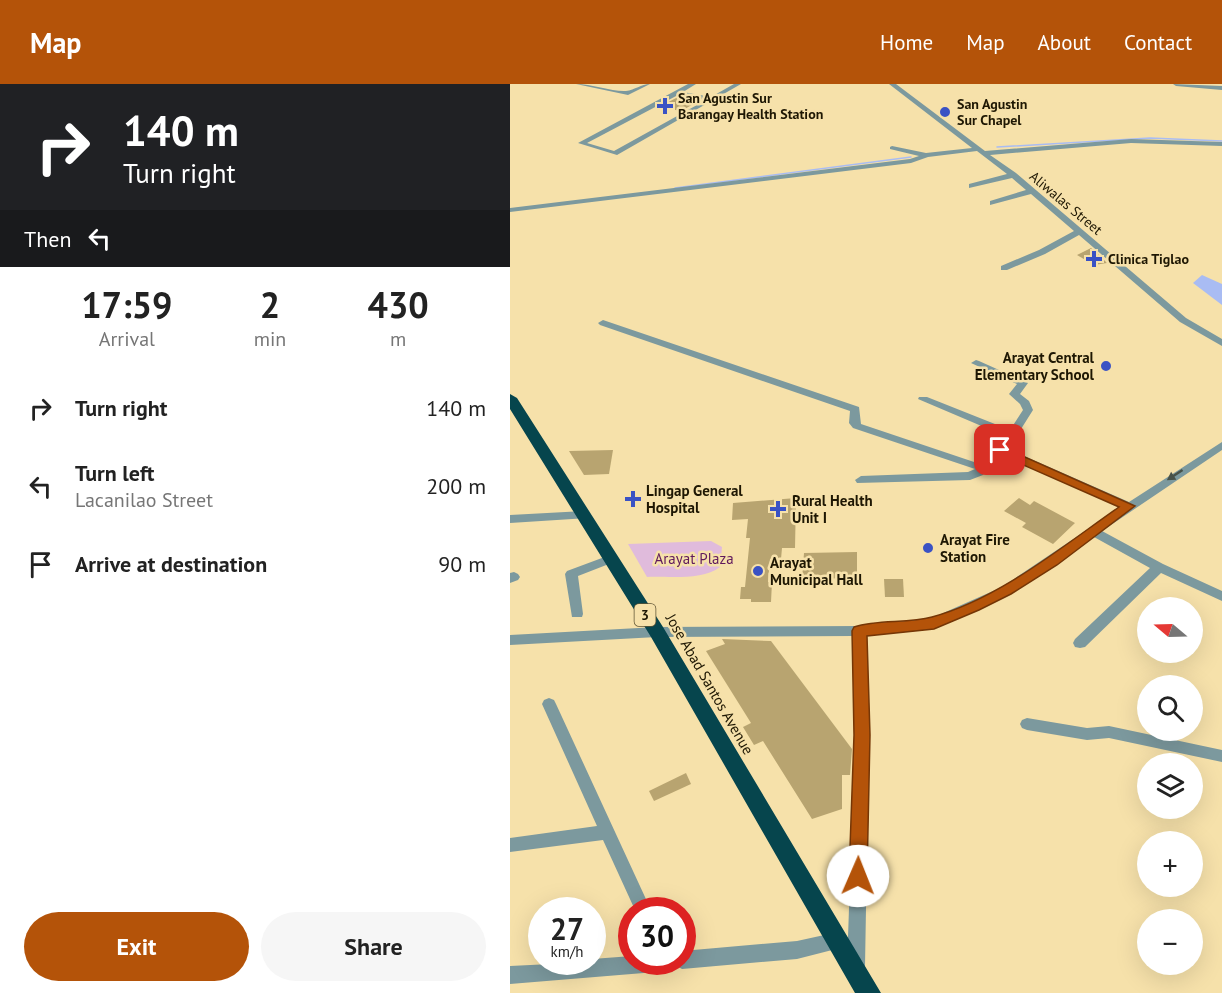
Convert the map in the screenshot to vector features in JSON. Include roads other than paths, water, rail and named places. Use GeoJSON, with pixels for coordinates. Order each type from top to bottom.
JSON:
{"type":"FeatureCollection","features":[{"type":"Feature","properties":{"kind":"highway","name":"Jose Abad Santos Avenue"},"geometry":{"type":"LineString","coordinates":[[510,398],[657,632],[869,993]]}},
{"type":"Feature","properties":{"kind":"street"},"geometry":{"type":"LineString","coordinates":[[579,84],[628,93],[647,84]]}},
{"type":"Feature","properties":{"kind":"street"},"geometry":{"type":"LineString","coordinates":[[693,84],[581,144],[615,154],[738,84]]}},
{"type":"Feature","properties":{"kind":"street","name":"Aliwalas Street"},"geometry":{"type":"LineString","coordinates":[[892,84],[1013,175],[1183,320],[1222,343]]}},
{"type":"Feature","properties":{"kind":"street"},"geometry":{"type":"LineString","coordinates":[[1176,84],[1222,88]]}},
{"type":"Feature","properties":{"kind":"street"},"geometry":{"type":"LineString","coordinates":[[679,93],[713,99]]}},
{"type":"Feature","properties":{"kind":"street"},"geometry":{"type":"LineString","coordinates":[[892,148],[927,155],[1157,140],[1222,144]]}},
{"type":"Feature","properties":{"kind":"street"},"geometry":{"type":"LineString","coordinates":[[510,210],[911,161],[927,155]]}},
{"type":"Feature","properties":{"kind":"street"},"geometry":{"type":"LineString","coordinates":[[972,186],[1013,175]]}},
{"type":"Feature","properties":{"kind":"street"},"geometry":{"type":"LineString","coordinates":[[993,203],[1032,191]]}},
{"type":"Feature","properties":{"kind":"street"},"geometry":{"type":"LineString","coordinates":[[1004,268],[1042,252],[1079,231]]}},
{"type":"Feature","properties":{"kind":"street"},"geometry":{"type":"LineString","coordinates":[[603,323],[855,409],[854,423],[857,426],[982,468]]}},
{"type":"Feature","properties":{"kind":"street"},"geometry":{"type":"LineString","coordinates":[[861,480],[970,476],[982,468],[1000,450],[1028,410],[1025,403],[1014,394],[1023,383],[976,363]]}},
{"type":"Feature","properties":{"kind":"street"},"geometry":{"type":"LineString","coordinates":[[923,399],[1012,435]]}},
{"type":"Feature","properties":{"kind":"street"},"geometry":{"type":"LineString","coordinates":[[510,639],[657,632],[860,631],[934,623],[1006,590],[1222,445]]}},
{"type":"Feature","properties":{"kind":"street"},"geometry":{"type":"LineString","coordinates":[[1000,450],[1129,506]]}},
{"type":"Feature","properties":{"kind":"street"},"geometry":{"type":"LineString","coordinates":[[510,519],[584,515]]}},
{"type":"Feature","properties":{"kind":"street"},"geometry":{"type":"LineString","coordinates":[[1092,531],[1159,567],[1222,596]]}},
{"type":"Feature","properties":{"kind":"street"},"geometry":{"type":"LineString","coordinates":[[577,614],[571,574],[610,560]]}},
{"type":"Feature","properties":{"kind":"street"},"geometry":{"type":"LineString","coordinates":[[1080,643],[1159,567]]}},
{"type":"Feature","properties":{"kind":"street"},"geometry":{"type":"LineString","coordinates":[[856,970],[862,735],[860,631]]}},
{"type":"Feature","properties":{"kind":"street"},"geometry":{"type":"LineString","coordinates":[[549,704],[637,897]]}},
{"type":"Feature","properties":{"kind":"street"},"geometry":{"type":"LineString","coordinates":[[1028,724],[1087,734],[1109,732],[1222,756]]}},
{"type":"Feature","properties":{"kind":"street"},"geometry":{"type":"LineString","coordinates":[[510,845],[606,832]]}},
{"type":"Feature","properties":{"kind":"street"},"geometry":{"type":"LineString","coordinates":[[696,959],[797,950],[838,941]]}},
{"type":"Feature","properties":{"kind":"street"},"geometry":{"type":"LineString","coordinates":[[510,975],[618,966]]}},
{"type":"Feature","properties":{"kind":"water"},"geometry":{"type":"Polygon","coordinates":[[[1202,275],[1222,284],[1222,305],[1193,283],[1202,275]]]}},
{"type":"Feature","properties":{"kind":"waterway"},"geometry":{"type":"LineString","coordinates":[[997,147],[1150,138],[1222,141]]}},
{"type":"Feature","properties":{"kind":"waterway"},"geometry":{"type":"LineString","coordinates":[[675,188],[911,157]]}},
{"type":"Feature","properties":{"kind":"place","name":"San Agustin Sur Barangay Health Station"},"geometry":{"type":"Point","coordinates":[665,106]}},
{"type":"Feature","properties":{"kind":"place","name":"San Agustin Sur Chapel"},"geometry":{"type":"Point","coordinates":[945,112]}},
{"type":"Feature","properties":{"kind":"place","name":"Clinica Tiglao"},"geometry":{"type":"Point","coordinates":[1094,259]}},
{"type":"Feature","properties":{"kind":"place","name":"Arayat Central Elementary School"},"geometry":{"type":"Point","coordinates":[1106,366]}},
{"type":"Feature","properties":{"kind":"place","name":"Lingap General Hospital"},"geometry":{"type":"Point","coordinates":[633,499]}},
{"type":"Feature","properties":{"kind":"place","name":"Rural Health Unit I"},"geometry":{"type":"Point","coordinates":[778,509]}},
{"type":"Feature","properties":{"kind":"place","name":"Arayat Fire Station"},"geometry":{"type":"Point","coordinates":[928,548]}},
{"type":"Feature","properties":{"kind":"place","name":"Arayat Municipal Hall"},"geometry":{"type":"Point","coordinates":[758,571]}},
{"type":"Feature","properties":{"kind":"park label","name":"Arayat Plaza"},"geometry":{"type":"Point","coordinates":[694,558]}}]}
